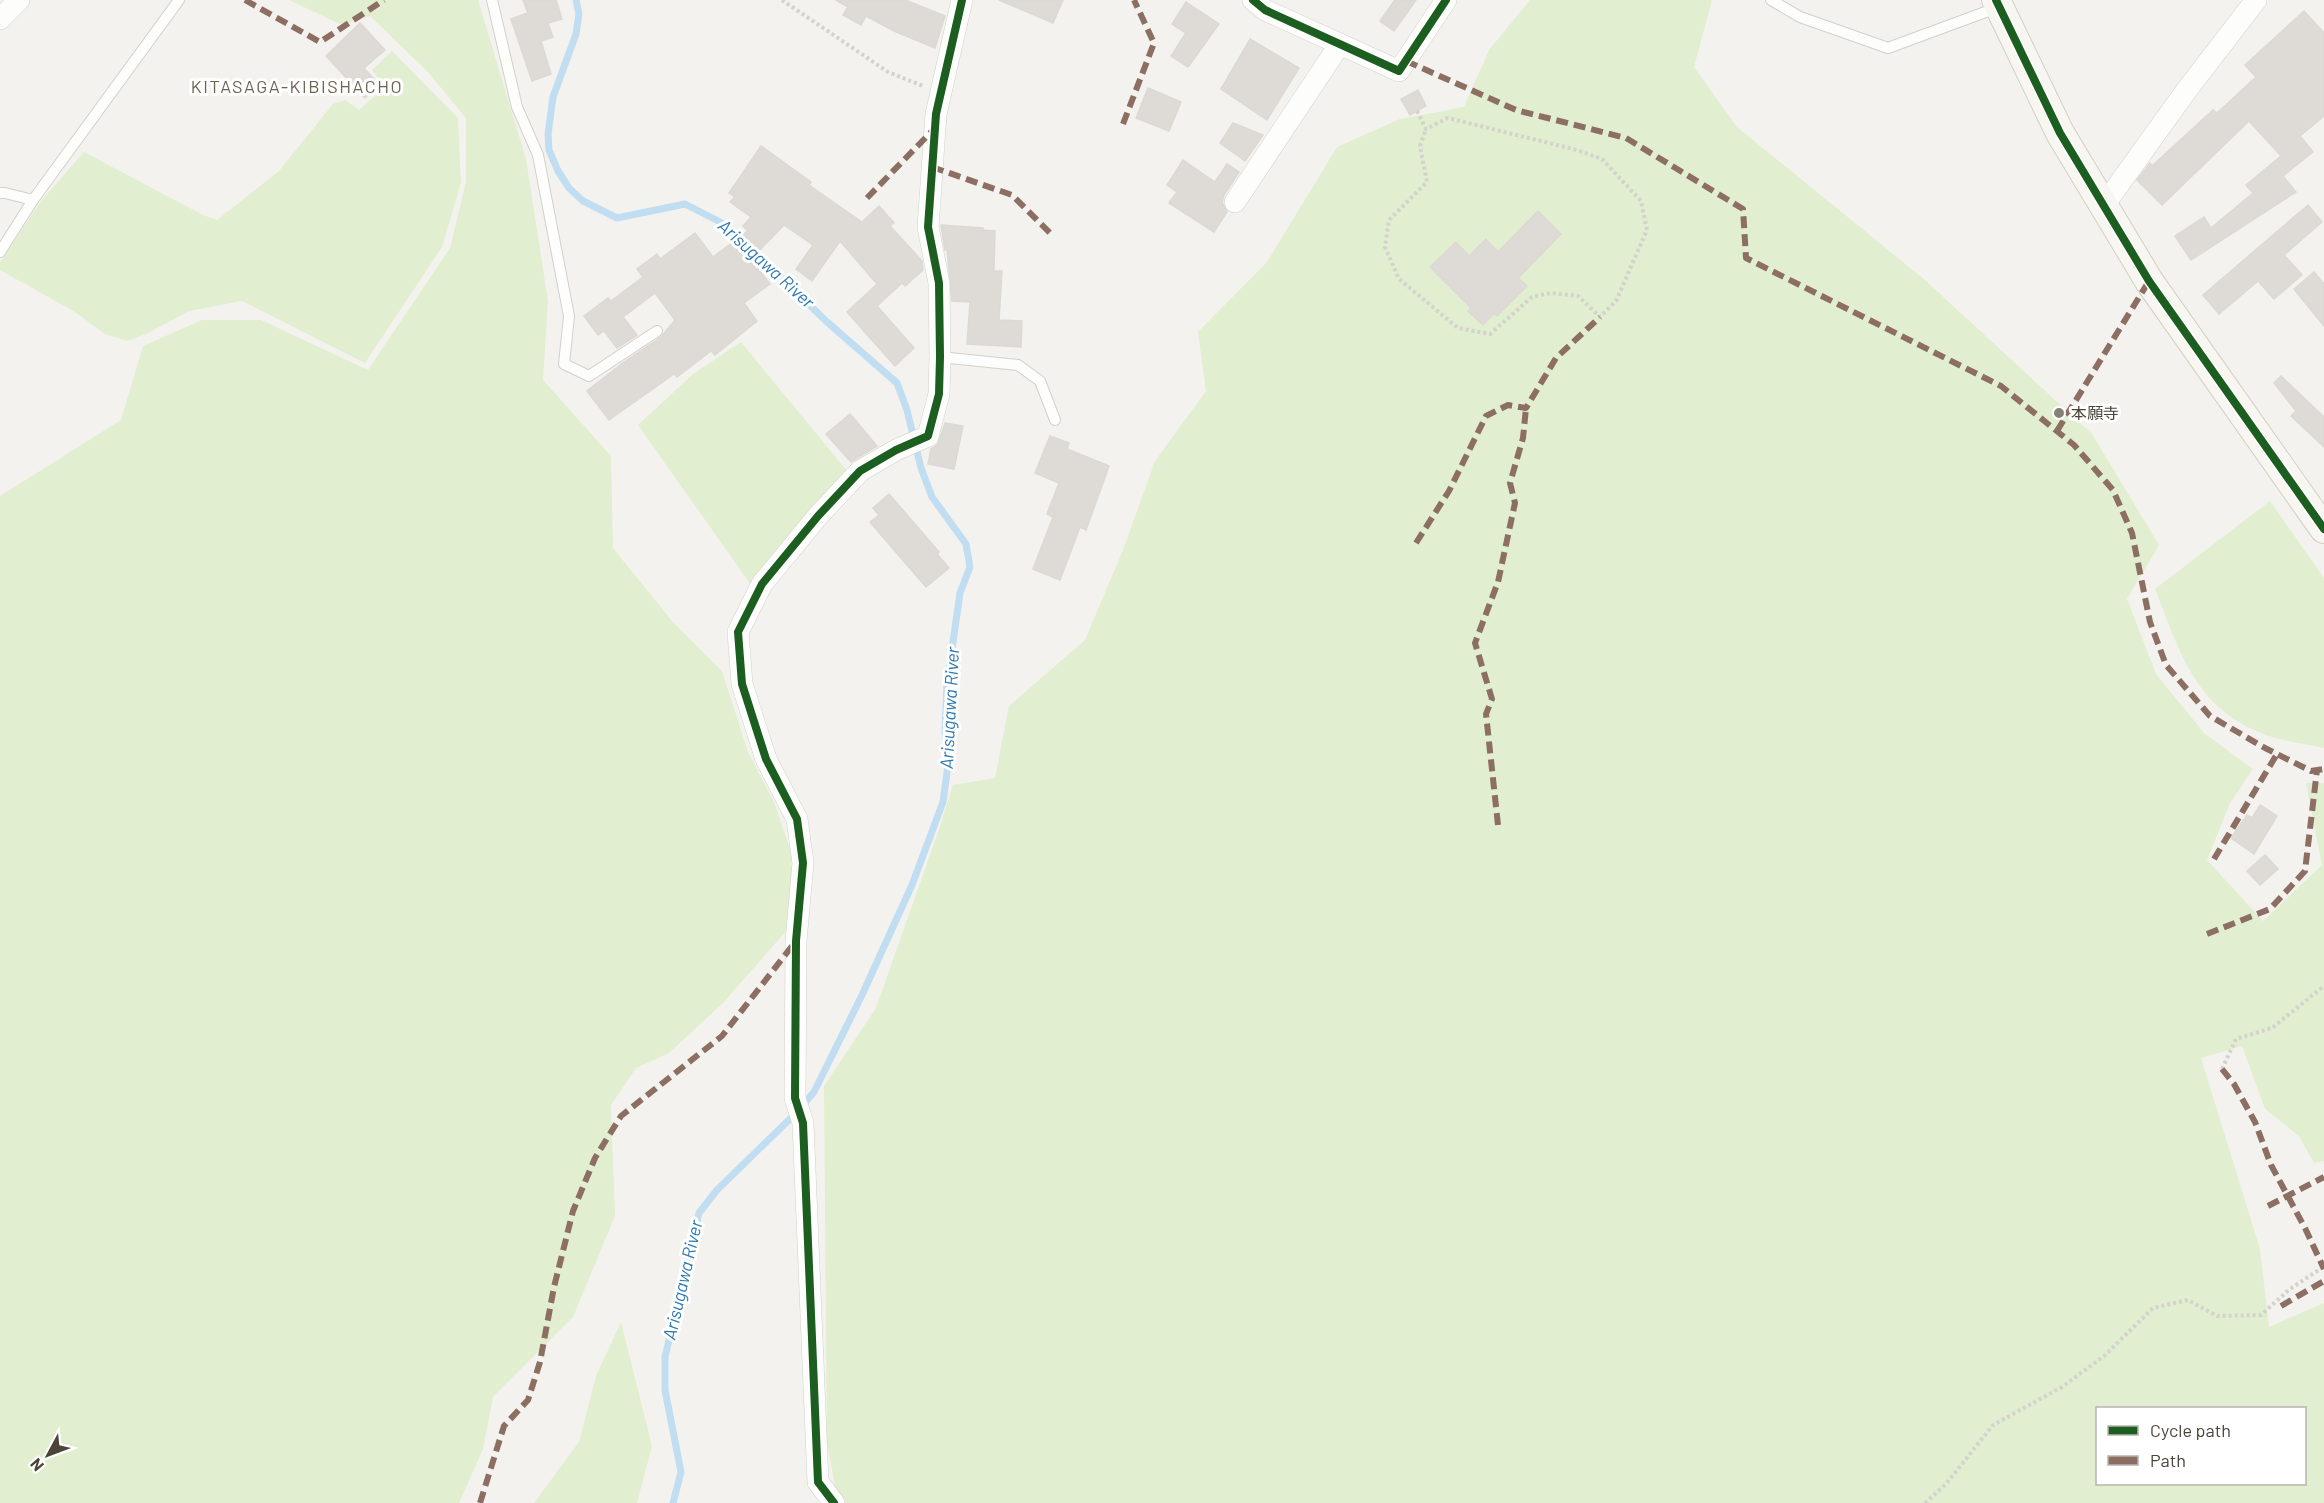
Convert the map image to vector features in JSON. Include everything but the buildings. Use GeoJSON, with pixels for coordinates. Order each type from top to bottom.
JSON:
{"type":"FeatureCollection","features":[{"type":"Feature","properties":{"kind":"street"},"geometry":{"type":"LineString","coordinates":[[834,1503],[818,1482],[803,1123],[795,1098],[796,941],[801,852],[797,819],[766,759],[742,684],[738,632],[762,584],[860,471],[928,436],[939,394],[940,357],[939,283],[928,227],[936,114],[962,0]]}},
{"type":"Feature","properties":{"kind":"street"},"geometry":{"type":"LineString","coordinates":[[1253,0],[1265,10],[1399,71],[1446,0]]}},
{"type":"Feature","properties":{"kind":"street"},"geometry":{"type":"LineString","coordinates":[[2104,205],[2186,91],[2256,0]]}},
{"type":"Feature","properties":{"kind":"street"},"geometry":{"type":"LineString","coordinates":[[1998,4],[2060,133],[2149,281],[2324,529]]}},
{"type":"Feature","properties":{"kind":"street"},"geometry":{"type":"LineString","coordinates":[[1235,202],[1340,44]]}},
{"type":"Feature","properties":{"kind":"lane"},"geometry":{"type":"LineString","coordinates":[[0,252],[33,200],[179,0]]}},
{"type":"Feature","properties":{"kind":"lane"},"geometry":{"type":"LineString","coordinates":[[492,0],[517,107],[538,154],[569,316],[564,364],[589,376],[657,331]]}},
{"type":"Feature","properties":{"kind":"lane"},"geometry":{"type":"LineString","coordinates":[[1771,0],[1800,18],[1888,48],[1998,4]]}},
{"type":"Feature","properties":{"kind":"lane"},"geometry":{"type":"LineString","coordinates":[[0,193],[5,192],[33,200]]}},
{"type":"Feature","properties":{"kind":"lane"},"geometry":{"type":"LineString","coordinates":[[940,357],[1018,365],[1040,381],[1056,420]]}},
{"type":"Feature","properties":{"kind":"path"},"geometry":{"type":"LineString","coordinates":[[782,0],[888,72],[941,94]]}},
{"type":"Feature","properties":{"kind":"path"},"geometry":{"type":"LineString","coordinates":[[1418,111],[1426,129],[1420,146],[1427,182],[1389,220],[1385,247],[1399,279],[1458,328],[1490,334],[1532,297],[1550,293],[1578,296],[1600,317],[1616,301],[1647,230],[1641,201],[1602,159],[1577,150],[1448,118],[1426,129]]}},
{"type":"Feature","properties":{"kind":"path"},"geometry":{"type":"LineString","coordinates":[[2222,1069],[2236,1039],[2272,1029],[2324,986]]}},
{"type":"Feature","properties":{"kind":"path"},"geometry":{"type":"LineString","coordinates":[[1925,1503],[1946,1484],[1993,1425],[2062,1387],[2104,1356],[2152,1308],[2188,1300],[2217,1316],[2261,1315],[2290,1289],[2323,1267]]}},
{"type":"Feature","properties":{"kind":"green space"},"geometry":{"type":"Polygon","coordinates":[[[289,0],[478,0],[526,159],[548,301],[543,380],[611,456],[613,548],[672,621],[722,671],[748,752],[774,802],[791,852],[793,923],[723,1003],[669,1053],[636,1068],[611,1105],[615,1216],[573,1317],[493,1397],[483,1449],[459,1503],[0,1503],[0,496],[121,420],[143,346],[202,320],[261,320],[368,370],[450,248],[466,182],[466,118],[428,72],[370,16],[342,25],[289,0]]]}},
{"type":"Feature","properties":{"kind":"green space"},"geometry":{"type":"Polygon","coordinates":[[[1530,0],[1712,0],[1694,67],[1737,127],[1925,280],[2092,434],[2159,545],[2127,599],[2156,674],[2204,733],[2253,769],[2230,803],[2207,860],[2263,921],[2322,865],[2306,783],[2324,783],[2324,1161],[2314,1163],[2299,1136],[2265,1109],[2242,1046],[2201,1058],[2260,1249],[2269,1327],[2324,1303],[2324,1503],[838,1503],[827,1442],[824,1086],[876,1008],[953,785],[995,778],[1009,706],[1085,640],[1123,550],[1155,461],[1206,391],[1198,332],[1267,262],[1337,147],[1400,119],[1464,107],[1489,50],[1530,0]]]}},
{"type":"Feature","properties":{"kind":"green space"},"geometry":{"type":"Polygon","coordinates":[[[392,51],[458,118],[461,183],[442,247],[365,363],[242,301],[189,311],[146,334],[127,341],[105,334],[75,312],[0,270],[0,263],[41,201],[84,152],[203,215],[217,220],[279,171],[333,104],[345,100],[359,110],[385,87],[372,70],[392,51]]]}},
{"type":"Feature","properties":{"kind":"green space"},"geometry":{"type":"Polygon","coordinates":[[[741,342],[847,471],[751,585],[638,425],[693,374],[741,342]]]}},
{"type":"Feature","properties":{"kind":"green space"},"geometry":{"type":"Polygon","coordinates":[[[2270,501],[2324,578],[2324,748],[2268,736],[2238,721],[2219,707],[2192,674],[2155,589],[2270,501]]]}},
{"type":"Feature","properties":{"kind":"green space"},"geometry":{"type":"Polygon","coordinates":[[[621,1322],[652,1446],[637,1503],[534,1503],[579,1442],[596,1376],[621,1322]]]}},
{"type":"Feature","properties":{"kind":"waterway","name":"Arisugawa River"},"geometry":{"type":"LineString","coordinates":[[576,0],[579,14],[576,34],[553,97],[548,134],[549,150],[558,171],[569,188],[583,201],[617,218],[685,204],[728,226],[826,321],[897,383],[907,410],[921,468],[932,497],[966,544],[970,567],[960,593],[947,684],[945,732],[948,765],[943,802],[912,885],[862,995],[814,1092],[803,1105]]}},
{"type":"Feature","properties":{"kind":"waterway","name":"Arisugawa River"},"geometry":{"type":"LineString","coordinates":[[673,1503],[681,1472],[665,1390],[665,1357],[699,1213],[717,1190],[795,1114]]}},
{"type":"Feature","properties":{"kind":"marked path"},"geometry":{"type":"LineString","coordinates":[[245,0],[320,42],[384,0]]}},
{"type":"Feature","properties":{"kind":"marked path"},"geometry":{"type":"LineString","coordinates":[[1123,124],[1154,43],[1134,0]]}},
{"type":"Feature","properties":{"kind":"marked path"},"geometry":{"type":"LineString","coordinates":[[1406,61],[1516,110],[1626,138],[1743,209],[1746,258],[2001,386],[2074,445],[2113,490],[2132,533],[2150,622],[2166,665],[2210,716],[2311,771],[2324,769]]}},
{"type":"Feature","properties":{"kind":"marked path"},"geometry":{"type":"LineString","coordinates":[[867,198],[935,128]]}},
{"type":"Feature","properties":{"kind":"marked path"},"geometry":{"type":"LineString","coordinates":[[932,167],[1012,195],[1052,235]]}},
{"type":"Feature","properties":{"kind":"marked path"},"geometry":{"type":"LineString","coordinates":[[2057,431],[2149,281]]}},
{"type":"Feature","properties":{"kind":"marked path"},"geometry":{"type":"LineString","coordinates":[[1416,543],[1449,491],[1486,416],[1508,405],[1526,408],[1556,358],[1600,317]]}},
{"type":"Feature","properties":{"kind":"marked path"},"geometry":{"type":"LineString","coordinates":[[1498,825],[1486,714],[1492,699],[1475,643],[1498,582],[1515,503],[1510,483],[1523,438],[1526,408]]}},
{"type":"Feature","properties":{"kind":"marked path"},"geometry":{"type":"LineString","coordinates":[[2214,859],[2277,754]]}},
{"type":"Feature","properties":{"kind":"marked path"},"geometry":{"type":"LineString","coordinates":[[2207,934],[2270,909],[2305,871],[2317,770]]}},
{"type":"Feature","properties":{"kind":"marked path"},"geometry":{"type":"LineString","coordinates":[[480,1503],[504,1426],[528,1400],[540,1362],[554,1287],[573,1211],[595,1158],[621,1116],[722,1036],[796,941]]}},
{"type":"Feature","properties":{"kind":"marked path"},"geometry":{"type":"LineString","coordinates":[[2222,1069],[2234,1084],[2255,1122],[2271,1165],[2324,1269]]}},
{"type":"Feature","properties":{"kind":"marked path"},"geometry":{"type":"LineString","coordinates":[[2268,1206],[2324,1177]]}},
{"type":"Feature","properties":{"kind":"marked path"},"geometry":{"type":"LineString","coordinates":[[2281,1306],[2324,1281]]}},
{"type":"Feature","properties":{"kind":"cycle path"},"geometry":{"type":"LineString","coordinates":[[834,1503],[818,1482],[803,1123],[795,1098],[796,941],[803,863],[797,819],[766,759],[742,684],[738,632],[762,584],[818,516],[860,471],[896,450],[928,436],[939,394],[940,357],[939,283],[928,227],[936,114],[962,0]]}},
{"type":"Feature","properties":{"kind":"cycle path"},"geometry":{"type":"LineString","coordinates":[[1253,0],[1265,10],[1399,71],[1446,0]]}},
{"type":"Feature","properties":{"kind":"cycle path"},"geometry":{"type":"LineString","coordinates":[[1996,0],[2060,133],[2149,281],[2324,529]]}},
{"type":"Feature","properties":{"kind":"place","name":"本願寺"},"geometry":{"type":"Point","coordinates":[2059,413]}},
{"type":"Feature","properties":{"kind":"district","name":"KITASAGA-KIBISHACHO"},"geometry":{"type":"Point","coordinates":[297,87]}}]}
